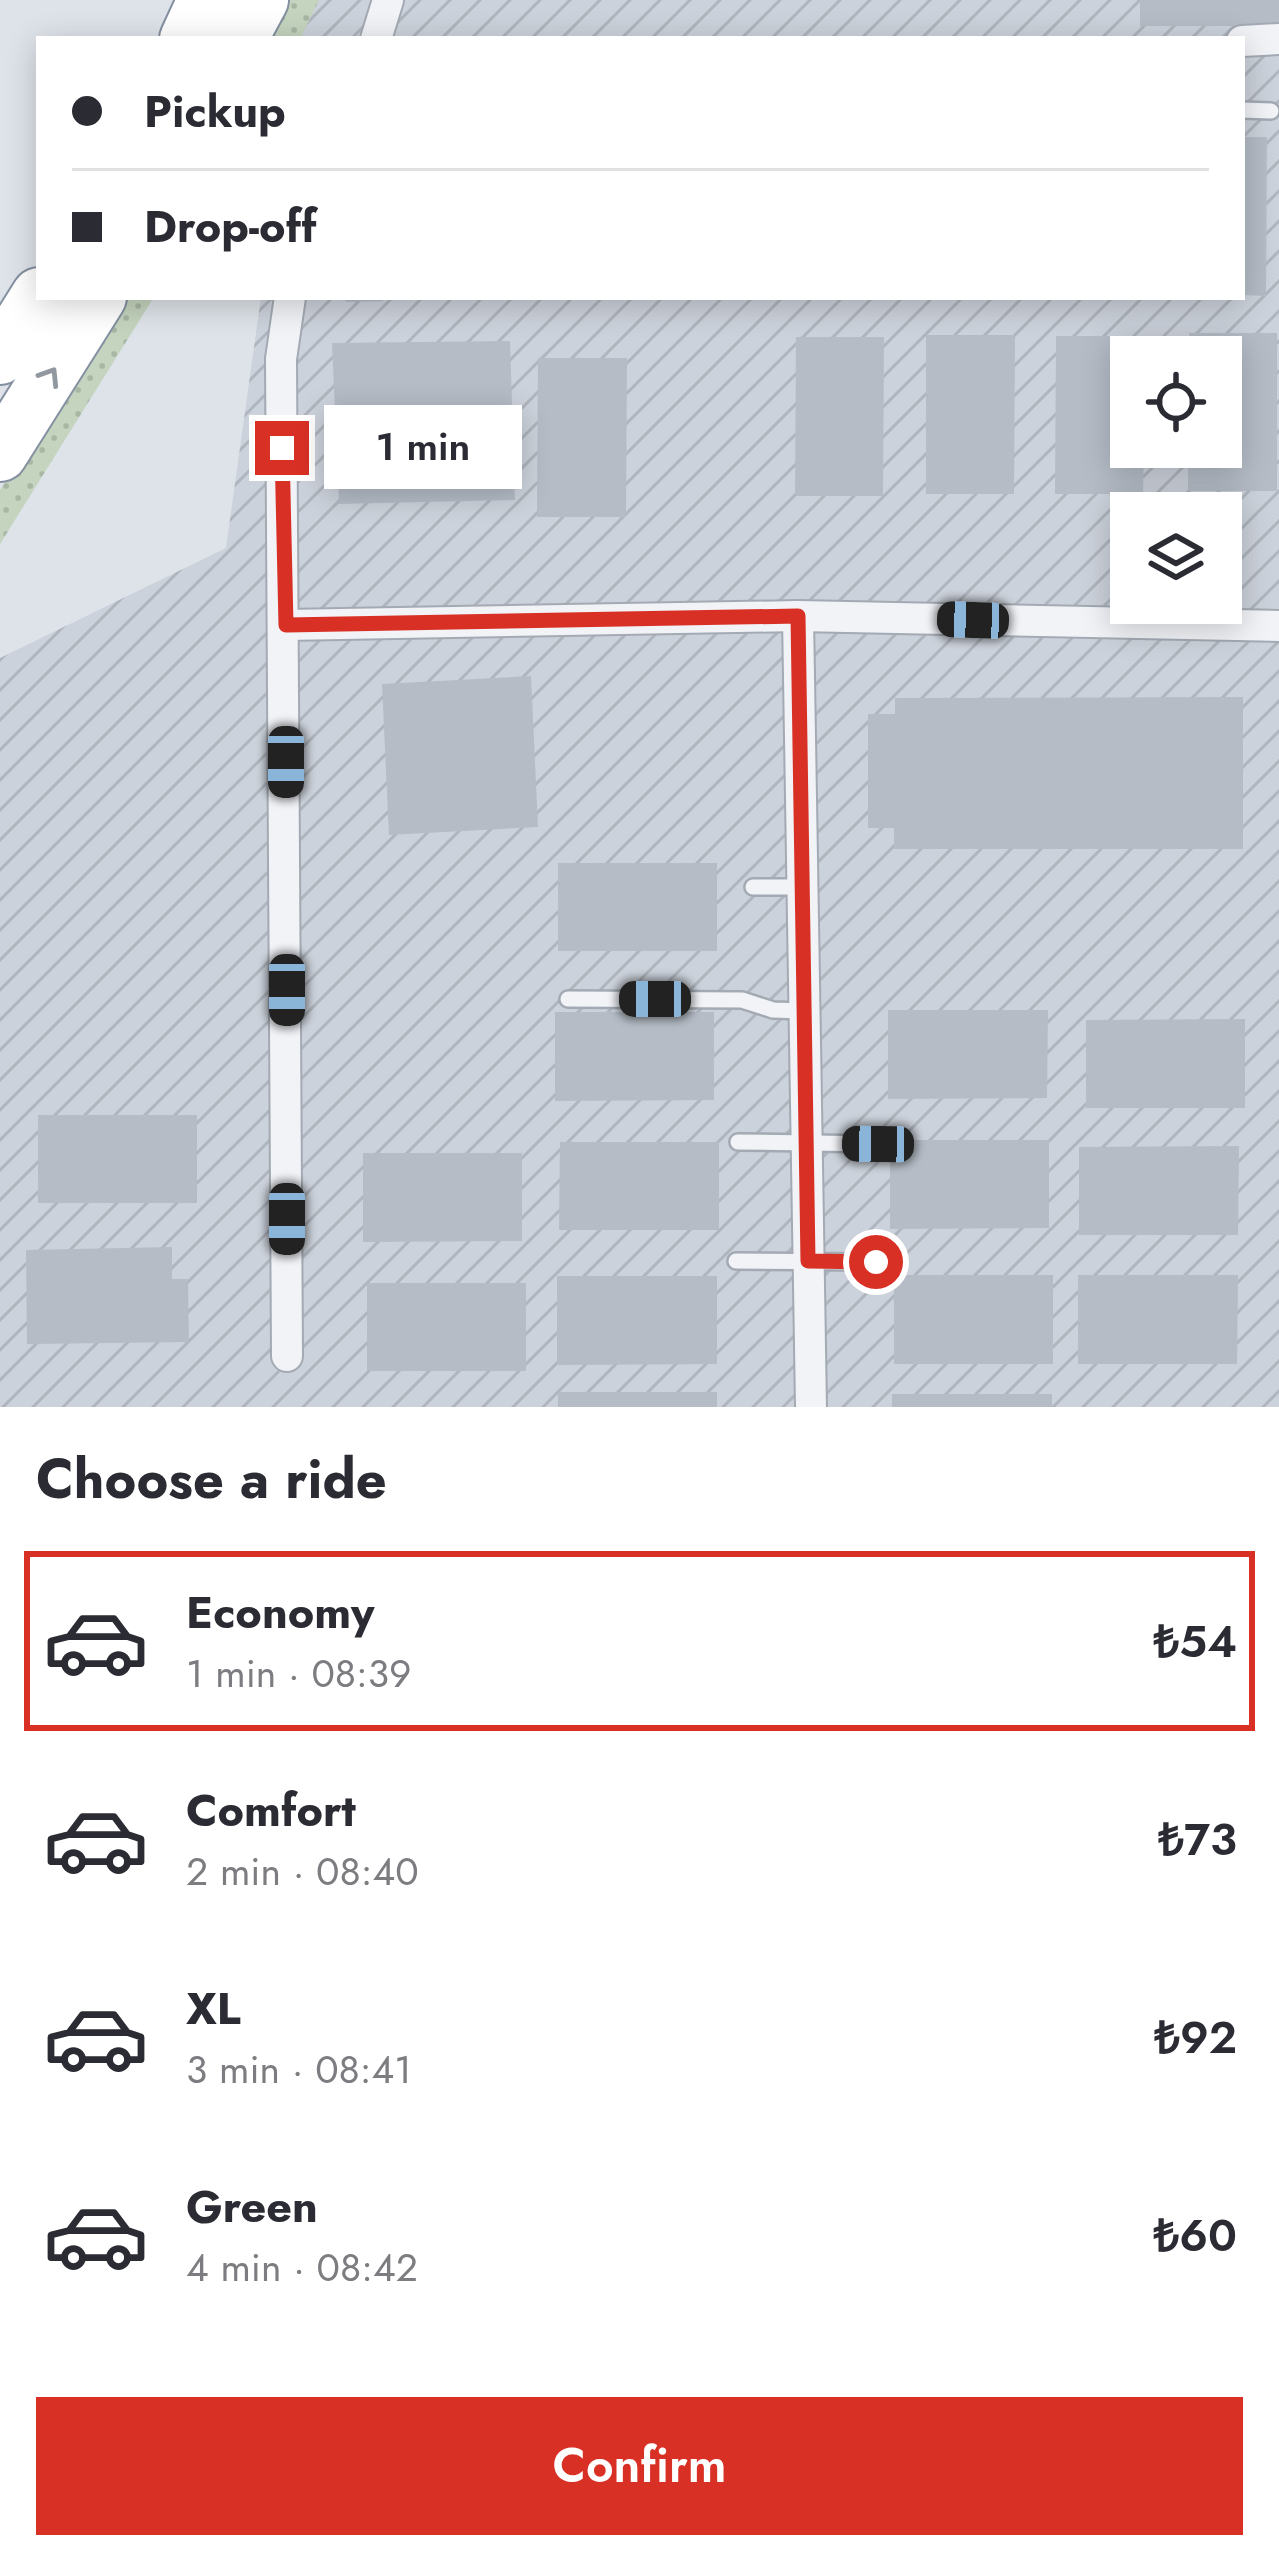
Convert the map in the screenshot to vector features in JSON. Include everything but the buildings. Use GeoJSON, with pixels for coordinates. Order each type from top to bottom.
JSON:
{"type":"FeatureCollection","features":[{"type":"Feature","properties":{"kind":"highway"},"geometry":{"type":"LineString","coordinates":[[188,36],[205,0]]}},
{"type":"Feature","properties":{"kind":"highway"},"geometry":{"type":"LineString","coordinates":[[243,36],[261,0]]}},
{"type":"Feature","properties":{"kind":"highway"},"geometry":{"type":"LineString","coordinates":[[0,357],[36,300]]}},
{"type":"Feature","properties":{"kind":"highway"},"geometry":{"type":"LineString","coordinates":[[0,454],[97,300]]}},
{"type":"Feature","properties":{"kind":"street"},"geometry":{"type":"LineString","coordinates":[[377,36],[388,0]]}},
{"type":"Feature","properties":{"kind":"street"},"geometry":{"type":"LineString","coordinates":[[1245,40],[1279,39]]}},
{"type":"Feature","properties":{"kind":"street"},"geometry":{"type":"LineString","coordinates":[[287,1356],[281,359],[290,300]]}},
{"type":"Feature","properties":{"kind":"street"},"geometry":{"type":"LineString","coordinates":[[286,625],[798,616],[1279,626]]}},
{"type":"Feature","properties":{"kind":"street"},"geometry":{"type":"LineString","coordinates":[[798,616],[811,1407]]}},
{"type":"Feature","properties":{"kind":"lane"},"geometry":{"type":"LineString","coordinates":[[1245,110],[1271,111]]}},
{"type":"Feature","properties":{"kind":"lane"},"geometry":{"type":"LineString","coordinates":[[753,887],[802,886]]}},
{"type":"Feature","properties":{"kind":"lane"},"geometry":{"type":"LineString","coordinates":[[568,999],[742,1000],[773,1010],[804,1010]]}},
{"type":"Feature","properties":{"kind":"lane"},"geometry":{"type":"LineString","coordinates":[[738,1142],[878,1144]]}},
{"type":"Feature","properties":{"kind":"lane"},"geometry":{"type":"LineString","coordinates":[[736,1261],[876,1262]]}},
{"type":"Feature","properties":{"kind":"shaded area"},"geometry":{"type":"Polygon","coordinates":[[[313,0],[1279,0],[1279,1407],[0,1407],[0,658],[226,548],[261,300],[1245,300],[1245,36],[298,36],[313,0]]]}},
{"type":"Feature","properties":{"kind":"green space"},"geometry":{"type":"Polygon","coordinates":[[[284,0],[319,0],[301,36],[265,36],[284,0]]]}},
{"type":"Feature","properties":{"kind":"green space"},"geometry":{"type":"Polygon","coordinates":[[[122,300],[152,300],[0,544],[0,490],[122,300]]]}},
{"type":"Feature","properties":{"kind":"route"},"geometry":{"type":"LineString","coordinates":[[282,448],[286,625],[798,616],[808,1261],[876,1262]]}}]}
